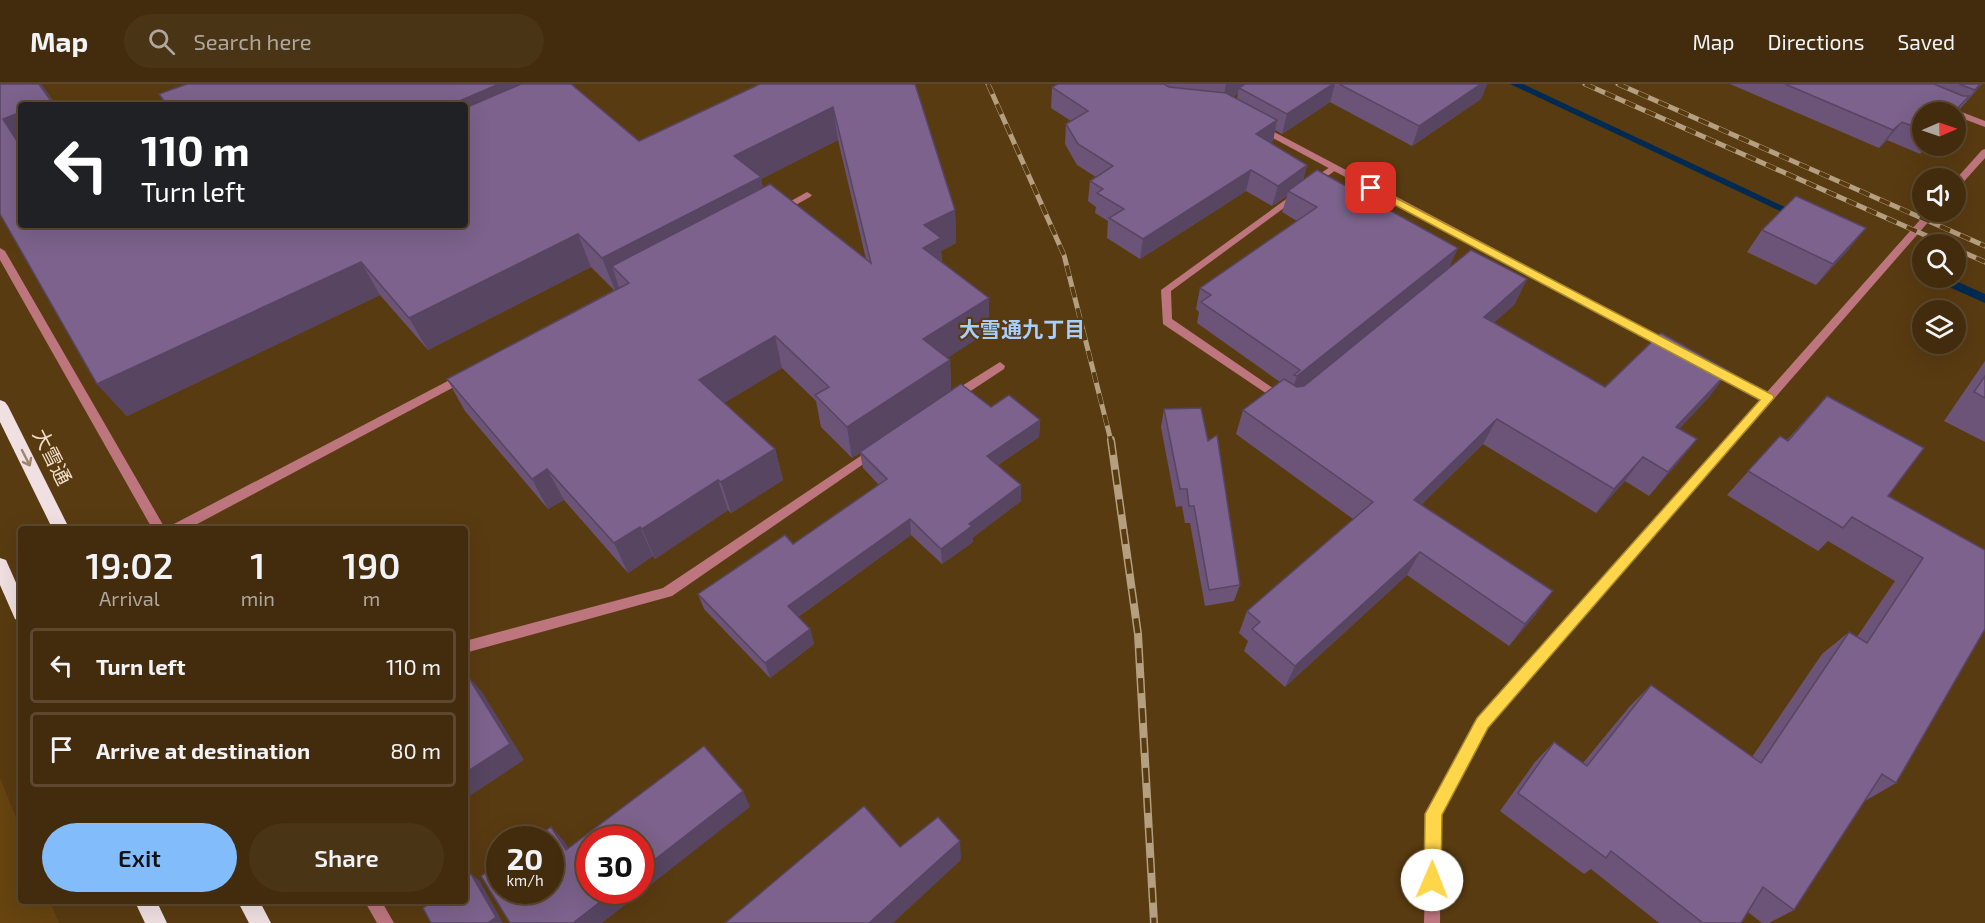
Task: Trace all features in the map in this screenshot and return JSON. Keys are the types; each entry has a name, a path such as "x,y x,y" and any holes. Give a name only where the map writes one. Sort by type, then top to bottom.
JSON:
{"highway":[{"name":"大雪通","path":"0,406 60,526"},
{"path":"0,565 18,607"},
{"path":"147,904 156,923"},
{"path":"250,904 260,923"}],"street":[{"path":"1966,116 1985,124"},
{"path":"1255,125 1483,249 1684,354"},
{"path":"1966,174 1985,152"},
{"path":"1290,406 1167,321 1166,290 1333,168"},
{"path":"765,218 807,195"},
{"path":"1432,923 1434,814 1482,723 1923,222"},
{"path":"1474,257 1483,249"},
{"path":"0,251 158,526"},
{"path":"1705,365 1768,398"},
{"path":"941,406 1000,366"},
{"path":"182,526 480,368"},
{"path":"468,646 667,592 882,446"},
{"path":"374,904 386,923"}],"shaded area":[{"path":"0,778 18,823 18,904 51,904 59,923 0,923"}],"building":[{"path":"0,84 39,84 51,101 18,102 18,113 3,119 18,142 18,228 468,228 468,107 521,84 571,84 639,141 760,84 915,84 955,210 924,225 941,238 923,248 989,298 923,339 950,360 847,427 815,395 829,387 775,336 699,380 775,449 721,482 718,480 642,529 640,527 614,543 547,469 532,479 447,379 629,283 612,266 770,184 871,263 833,107 734,156 761,177 602,258 578,234 409,318 361,262 97,384 0,214"},
{"path":"187,84 499,84 457,102 165,102 159,94"},
{"path":"1058,84 1164,84 1169,87 1226,93 1277,120 1256,134 1307,165 1278,186 1251,170 1143,239 1109,218 1124,209 1097,193 1103,189 1090,181 1113,166 1078,144 1066,124 1088,111 1052,87"},
{"path":"1245,84 1333,84 1287,114 1239,88"},
{"path":"1339,84 1481,84 1419,126"},
{"path":"1785,84 1934,84 1963,96 1969,96 1963,102 1912,102 1912,126 1902,122 1893,130"},
{"path":"1959,84 1980,84 1975,90"},
{"path":"1317,170 1458,248 1297,376 1294,375 1300,370 1201,302 1211,295 1200,288 1317,207 1288,191"},
{"path":"1796,196 1866,228 1833,264 1762,230"},
{"path":"1471,250 1527,279 1484,317 1605,387 1661,333 1729,371 1676,427 1697,439 1668,472 1643,457 1614,489 1497,419 1414,500 1553,591 1525,624 1420,552 1295,666 1252,629 1260,622 1247,611 1373,502 1243,410 1284,379 1297,387 1304,386"},
{"path":"1985,376 1985,398 1974,392"},
{"path":"961,384 991,407 1009,395 1040,420 987,456 1021,485 969,524 972,526 941,549 910,519 788,606 810,629 765,663 698,594 785,535 793,544 887,479 860,452"},
{"path":"1827,396 1924,448 1888,496 1985,550 1985,629 1896,783 1882,774 1794,910 1763,887 1741,923 1703,923 1611,851 1606,858 1518,793 1554,742 1587,766 1651,685 1761,763 1849,632 1867,643 1923,558 1852,517 1843,528 1748,471 1780,436 1788,441"},
{"path":"1201,408 1208,441 1217,435 1240,585 1209,590 1194,506 1189,506 1187,489 1180,489 1164,409"},
{"path":"468,677 510,744 468,771"},
{"path":"704,746 743,791 654,860 654,826 598,826"},
{"path":"864,806 900,847 938,817 960,841 869,923 725,923"},
{"path":"576,842 576,904 597,904 573,923 510,923 498,904 564,904 564,847 566,850"},
{"path":"486,873 486,884 481,876"},
{"path":"471,874 486,900 486,904 488,904 496,917 488,923 431,923 423,908 429,904 468,904 468,876"}],"waterway":[{"path":"1515,84 1799,216"},
{"path":"1961,288 1985,299"}],"railway":[{"path":"988,84 1064,255 1111,441"},
{"path":"1585,84 1922,234"},
{"path":"1618,84 1985,246"},
{"path":"1966,253 1985,262"},
{"path":"1111,440 1138,634 1154,923"}],"district":[{"name":"大雪通九丁目","path":"1022,330"}],"route":[{"path":"1371,188 1768,398 1482,723 1434,814 1432,880"}]}
